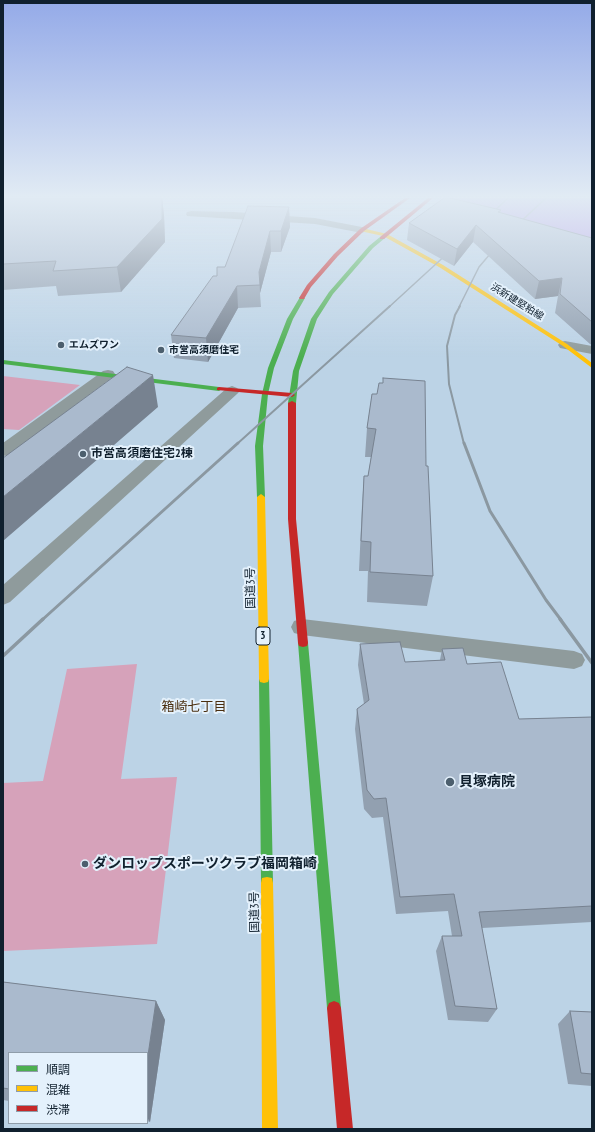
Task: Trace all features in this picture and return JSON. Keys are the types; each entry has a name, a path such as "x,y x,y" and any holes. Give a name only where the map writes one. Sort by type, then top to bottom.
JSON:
{"main road":[{"name":"国道3号","path":"270,1129 260,446 264,394 271,368 290,319 305,292 340,251"},
{"path":"345,1129 292,519 292,395 296,371 314,319 330,293 351,267 367,251"},
{"name":"浜新建堅粕線","path":"415,251 565,345 592,366"},
{"path":"3,362 108,374 232,392 292,395"}],"street":[{"path":"565,345 592,350"},
{"path":"3,451 108,374"},
{"path":"3,597 232,392"},
{"path":"302,627 574,660"}],"shaded area":[{"path":"581,251 592,251 592,255"},
{"path":"3,376 80,385 19,430 3,429"},
{"name":"ダンロップスポーツクラブ福岡箱崎","path":"137,664 121,779 177,777 157,944 3,951 3,783 43,781 67,669"}],"building":[{"path":"3,251 132,251 117,267 53,271 56,261 3,264"},
{"path":"231,251 265,251 259,272 260,285 237,286 206,338 171,335 213,276 217,276 217,267 225,267"},
{"path":"505,251 592,251 592,322 560,294 562,278 539,281"},
{"path":"127,367 153,375 3,497 3,458"},
{"path":"383,378 425,381 426,466 428,466 433,576 370,572 371,542 361,541 364,476 368,476 376,429 367,428 372,394 377,394 379,383 383,383"},
{"path":"400,642 405,662 445,660 442,649 463,648 467,664 501,662 519,719 592,717 592,906 479,912 497,1009 455,1006 442,936 462,936 454,894 400,897 386,798 374,799 367,790 357,709 369,700 360,644"},
{"path":"3,982 156,1001 148,1055 148,1052 8,1052 8,1089 3,1088"},
{"path":"570,1011 592,1012 592,1074 581,1073"}],"railway":[{"path":"459,307 479,267 493,251"},
{"path":"389,307 449,252"},
{"path":"237,444 390,306"},
{"path":"460,306 455,315 447,346 449,384 464,444"},
{"path":"42,620 238,443"},
{"path":"464,443 490,511 546,600 561,620"},
{"path":"3,656 43,619"},
{"path":"560,619 592,663"}],"traffic: fast":[{"path":"292,403 296,371 314,319 331,293 368,251"},
{"path":"261,497 259,446 265,394 271,368 290,319 302,298"},
{"path":"3,362 219,389"},
{"path":"303,643 334,1008"},
{"path":"264,679 267,883"}],"traffic: slow":[{"path":"414,251 441,266 565,345 592,366"},
{"path":"261,497 264,679"},
{"path":"267,883 270,1129"}],"traffic: jam":[{"path":"302,298 309,286 340,251"},
{"path":"219,389 292,395"},
{"path":"292,403 292,519 303,643"},
{"path":"334,1008 345,1129"}],"place":[{"name":"エムズワン","path":"61,345"},
{"name":"市営高須磨住宅","path":"161,350"},
{"name":"市営高須磨住宅2棟","path":"83,454"},
{"name":"貝塚病院","path":"450,782"},
{"name":"ダンロップスポーツクラブ福岡箱崎","path":"85,864"}],"district":[{"name":"箱崎七丁目","path":"194,707"}]}
